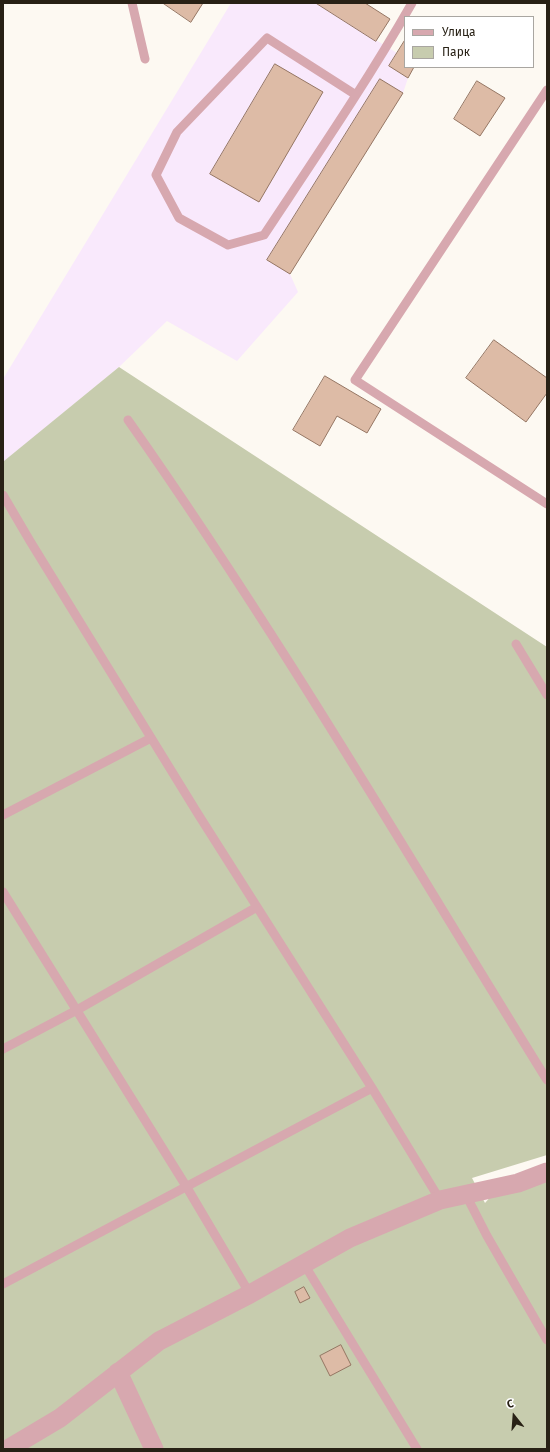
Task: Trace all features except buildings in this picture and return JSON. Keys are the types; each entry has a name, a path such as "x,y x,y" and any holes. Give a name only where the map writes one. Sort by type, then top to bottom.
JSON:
{"street":[{"path":"8,1449 60,1418 159,1341 250,1294 350,1238 440,1200 518,1183 547,1172"},
{"path":"118,1372 154,1449"}],"lane":[{"path":"132,3 145,59"},
{"path":"405,16 412,3"},
{"path":"356,95 267,38 177,132 156,175 179,218 228,245 264,235 356,95 387,47 404,17"},
{"path":"547,90 355,380 547,504"},
{"path":"128,420 171,480 276,639 547,1080"},
{"path":"3,495 151,738 372,1088 440,1200"},
{"path":"516,644 547,695"},
{"path":"3,815 151,738"},
{"path":"3,892 186,1186 250,1294"},
{"path":"3,1049 77,1010 257,907"},
{"path":"3,1284 372,1088"},
{"path":"466,1195 487,1236 547,1340"},
{"path":"304,1264 417,1449"}],"shaded area":[{"path":"231,3 316,3 397,53 389,66 408,78 403,93 290,274 298,292 237,361 167,321 119,367 4,462 3,379"}],"green space":[{"path":"119,367 547,647 547,1155 472,1178 485,1203 493,1194 547,1175 547,1449 3,1449 3,461"}]}
